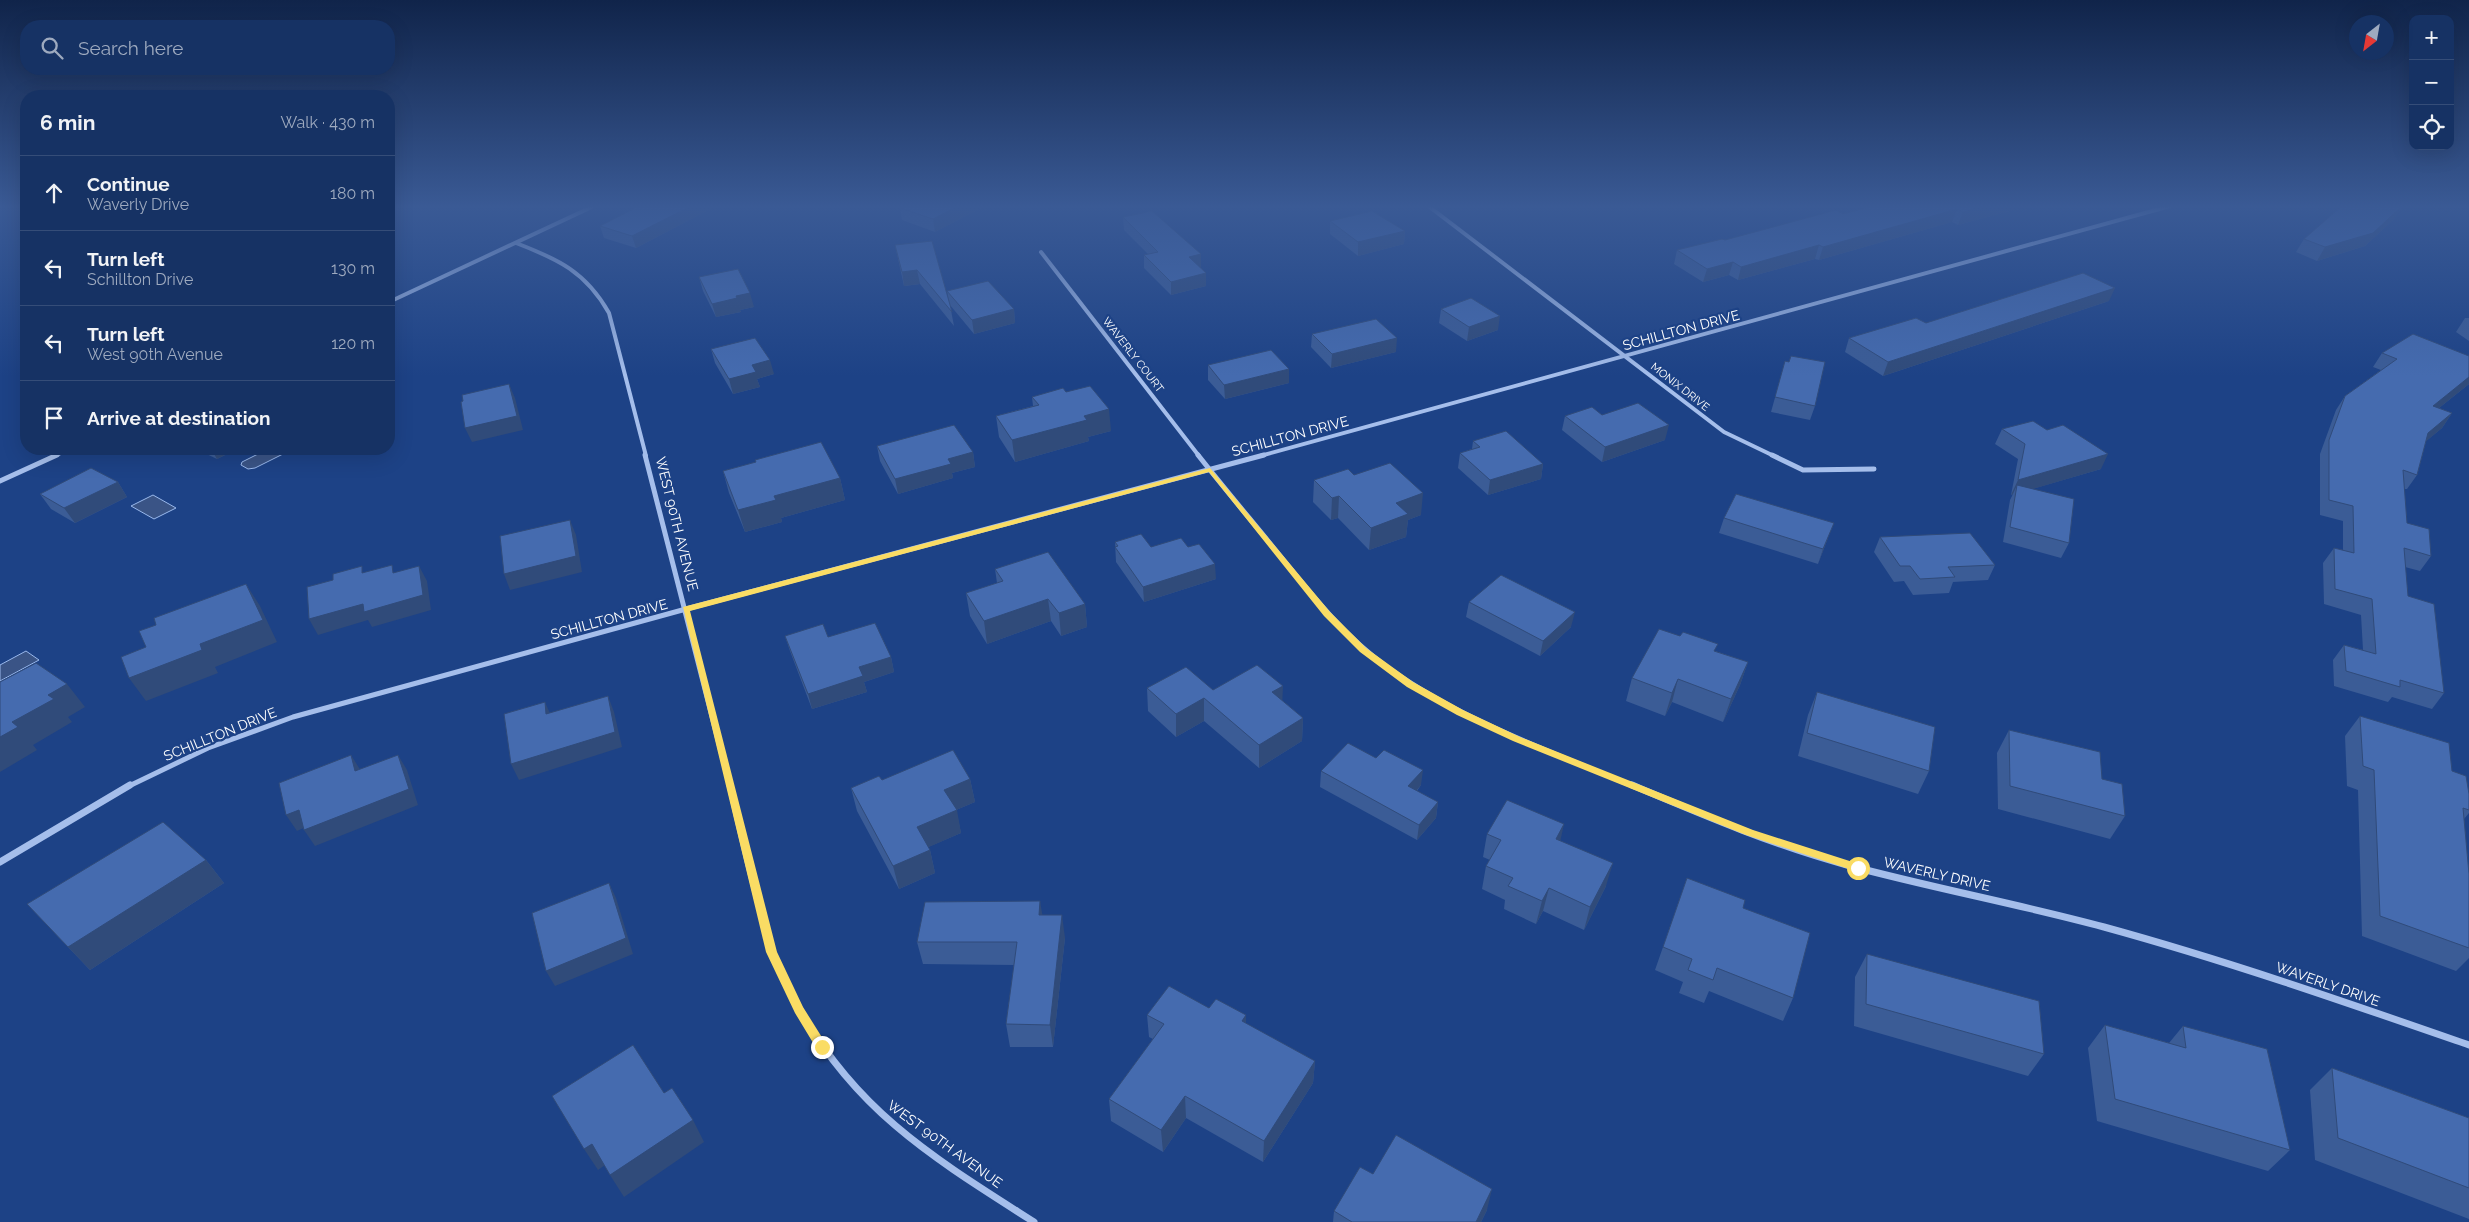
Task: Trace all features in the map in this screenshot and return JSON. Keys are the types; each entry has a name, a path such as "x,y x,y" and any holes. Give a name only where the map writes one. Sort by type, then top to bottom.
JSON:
{"street":[{"path":"395,299 475,262"},
{"name":"WEST 90TH AVENUE","path":"562,262 582,275 598,292 609,313 772,952 799,1010 822,1047 850,1084 886,1119 968,1179 1034,1222"},
{"name":"WAVERLY COURT","path":"1049,262 1210,470"},
{"name":"MONIX DRIVE","path":"1503,262 1724,432 1803,470 1874,469"},
{"name":"SCHILLTON DRIVE","path":"0,862 120,790 208,748 292,718 686,609 1210,470 1967,262"},
{"path":"0,481 57,455"},
{"name":"WAVERLY DRIVE","path":"1210,470 1344,632 1410,685 1484,725 1809,854 1858,868 2052,914 2154,941 2288,983 2469,1045"}],"water":[{"path":"256,455 281,455 255,468 248,469 241,465 242,462"},
{"path":"153,495 176,508 154,519 131,506"},
{"path":"26,651 39,660 0,681 0,665"}],"building":[{"path":"899,262 938,262 952,312 917,270 902,272"},
{"path":"1151,262 1194,262 1206,273 1171,282"},
{"path":"1696,262 1733,262 1707,269"},
{"path":"1733,262 1759,262 1741,267"},
{"path":"738,269 750,293 712,304 699,277"},
{"path":"2083,273 2115,288 1888,362 1849,338 1916,318 1926,323"},
{"path":"988,281 1014,309 972,320 947,291"},
{"path":"1471,298 1500,316 1469,327 1441,309"},
{"path":"1376,319 1397,338 1332,354 1312,334"},
{"path":"2413,334 2469,356 2469,377 2433,406 2452,413 2428,433 2417,475 2403,470 2407,523 2429,529 2431,556 2404,548 2408,596 2434,604 2444,693 2400,680 2400,687 2346,671 2344,645 2376,654 2372,599 2335,589 2334,548 2354,553 2353,506 2329,500 2329,440 2345,396 2397,359 2382,353"},
{"path":"755,338 770,360 752,365 756,372 729,379 711,349"},
{"path":"1271,350 1289,369 1224,385 1208,365"},
{"path":"1791,356 1825,362 1815,406 1775,397 1785,361 1789,362"},
{"path":"509,384 517,416 465,428 461,402 463,401 462,395"},
{"path":"1090,386 1109,409 1084,416 1087,420 1012,440 996,416 1039,405 1032,397 1063,388 1066,392"},
{"path":"1638,403 1669,425 1605,447 1565,416 1592,407 1602,415"},
{"path":"2033,421 2047,430 2063,425 2108,454 2018,480 2025,444 2002,429"},
{"path":"954,425 973,452 948,459 951,464 895,479 877,446"},
{"path":"1506,431 1543,464 1490,480 1460,453 1480,447 1473,441"},
{"path":"821,442 840,478 774,496 776,500 738,510 723,471"},
{"path":"1390,463 1423,493 1396,503 1408,514 1371,528 1339,496 1332,498 1314,480 1348,469 1354,475"},
{"path":"91,468 118,482 64,508 40,494"},
{"path":"2017,485 2074,499 2069,543 2010,527"},
{"path":"1736,494 1834,523 1823,549 1724,518"},
{"path":"570,520 576,556 504,574 500,536"},
{"path":"1970,533 1995,565 1948,567 1955,577 1920,579 1910,566 1900,566 1880,537"},
{"path":"1141,534 1151,547 1181,538 1188,547 1199,544 1215,564 1143,587 1115,547 1118,546 1115,542"},
{"path":"1048,552 1085,604 1059,613 1048,599 984,621 966,593 1003,581 995,569"},
{"path":"392,565 393,573 419,566 423,595 364,612 363,604 309,619 307,587 333,580 333,574 362,566 362,573"},
{"path":"1501,575 1575,612 1543,641 1469,602"},
{"path":"246,584 263,620 200,644 202,650 129,678 121,657 146,647 139,631 156,625 154,618"},
{"path":"875,623 891,657 859,667 863,676 808,694 785,636 823,624 828,637"},
{"path":"1659,629 1680,636 1683,632 1718,644 1714,651 1748,662 1731,699 1678,679 1672,693 1632,678"},
{"path":"36,663 67,684 48,695 54,699 12,722 18,727 0,737 0,682"},
{"path":"1257,665 1283,686 1272,692 1303,718 1259,745 1204,698 1176,714 1147,688 1186,667 1213,690"},
{"path":"1817,692 1935,727 1929,771 1807,733"},
{"path":"608,696 615,732 511,764 504,714 545,702 546,714"},
{"path":"2360,716 2449,743 2452,771 2466,776 2469,810 2463,808 2469,874 2469,948 2380,916 2374,770 2363,766"},
{"path":"2009,730 2100,752 2102,779 2122,784 2125,816 2010,786"},
{"path":"1348,743 1376,758 1384,750 1423,770 1408,786 1438,802 1419,825 1321,771"},
{"path":"953,750 970,779 944,790 957,810 917,827 930,850 893,866 851,788 879,776 882,780"},
{"path":"351,755 355,771 398,755 409,789 304,830 299,810 286,815 279,783"},
{"path":"1507,800 1564,824 1556,839 1613,863 1590,907 1549,888 1542,901 1508,886 1513,878 1486,866 1501,840 1487,834"},
{"path":"163,822 206,860 68,947 27,904"},
{"path":"1687,878 1745,900 1743,908 1810,933 1793,998 1717,968 1713,980 1688,970 1692,959 1663,947"},
{"path":"609,883 626,938 546,971 532,913"},
{"path":"1040,901 1039,915 1062,915 1050,1025 1006,1024 1017,942 917,942 925,902"},
{"path":"1867,954 2039,1001 2044,1054 1866,1004"},
{"path":"1169,986 1209,1008 1216,999 1246,1015 1242,1021 1315,1061 1264,1141 1185,1096 1161,1130 1109,1099 1164,1024 1147,1015"},
{"path":"2105,1025 2186,1048 2183,1026 2267,1049 2290,1150 2115,1099"},
{"path":"633,1045 664,1093 672,1088 693,1120 610,1175 592,1144 584,1149 552,1096"},
{"path":"2332,1068 2469,1118 2469,1188 2338,1138"},
{"path":"1396,1135 1492,1189 1476,1222 1352,1222 1334,1211 1360,1167 1373,1174"}],"route":[{"path":"822,1047 784,982 772,952 686,609 1210,470 1327,614 1363,650 1410,685 1484,725 1516,739 1750,832 1809,854 1858,868"}]}
